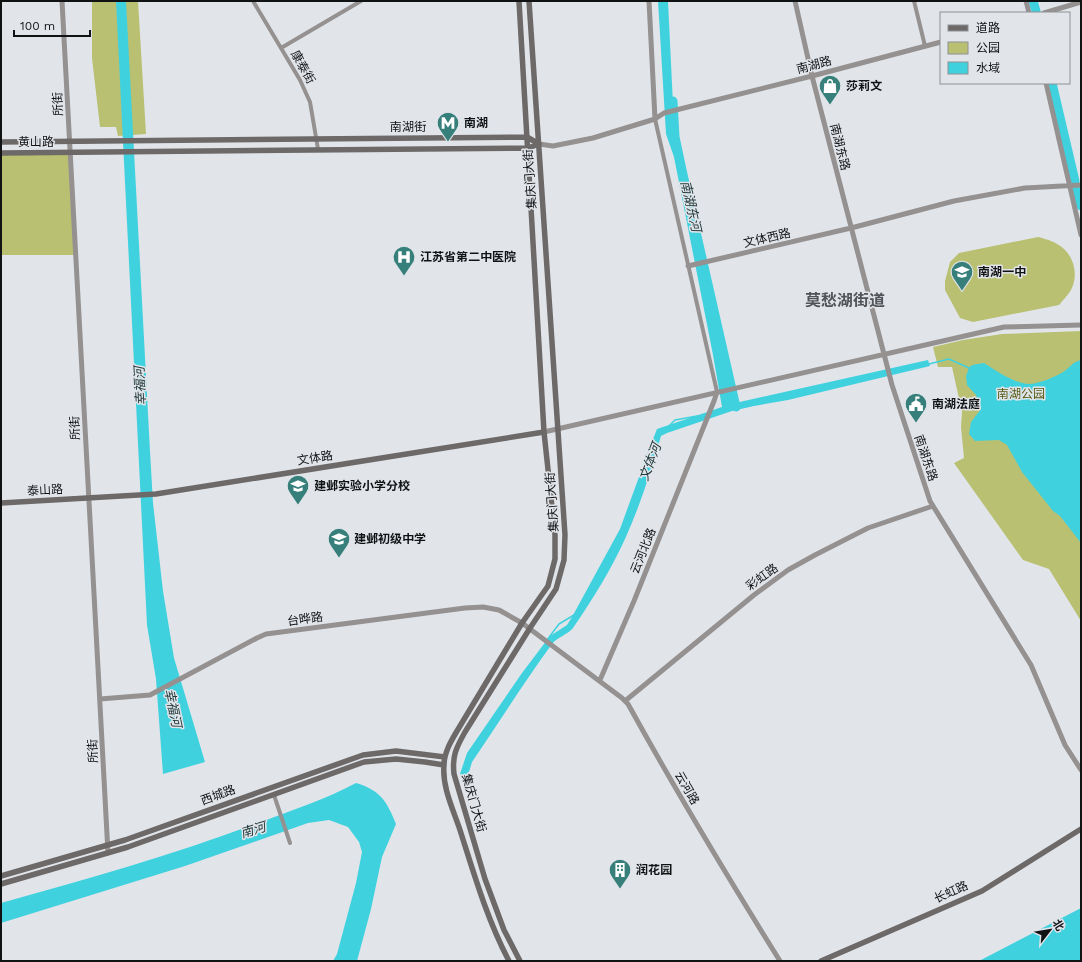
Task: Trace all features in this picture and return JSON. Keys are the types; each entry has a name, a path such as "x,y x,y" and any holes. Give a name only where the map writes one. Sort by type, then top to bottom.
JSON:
{"main road":[{"name":"集庆门大街","path":"509,961 485,906 454,813 445,784 444,765 445,757 451,741 522,623 548,586 555,559 555,535 544,432 519,1"},
{"name":"集庆门大街","path":"520,961 494,903 462,804 454,774 453,761 457,745 556,589 564,560 565,535 529,1"},
{"name":"南湖街","path":"70,142 316,138 527,137"},
{"path":"527,137 539,144"},
{"name":"黄山路","path":"1,142 70,142"},
{"name":"南湖街","path":"70,153 318,149 528,148 539,144"},
{"name":"黄山路","path":"1,153 70,153"},
{"name":"文体路","path":"89,499 154,494 544,432"},
{"name":"泰山路","path":"1,503 89,499"},
{"name":"西城路","path":"1,876 133,838 363,755 396,751 445,757"},
{"name":"西城路","path":"1,884 135,845 364,762 396,759 444,765"},
{"name":"长虹路","path":"822,961 982,891 1081,828"}],"street":[{"name":"所街","path":"62,1 108,853"},
{"name":"康泰街","path":"253,1 300,80 310,102 318,149"},
{"path":"281,48 361,1"},
{"path":"649,1 655,119 718,392"},
{"name":"南湖东路","path":"795,1 812,76 892,385 930,501 1031,665 1065,745 1081,770"},
{"path":"914,1 925,46"},
{"path":"1026,1 1029,12"},
{"path":"1047,12 1081,2"},
{"name":"南湖路","path":"655,119 664,113 940,42"},
{"path":"1046,84 1081,235"},
{"path":"539,144 553,146 593,138 655,119"},
{"name":"文体西路","path":"688,266 851,228 954,201 1025,188 1081,185"},
{"path":"544,432 1004,327 1081,325"},
{"name":"云河北路","path":"600,680 634,601 718,392"},
{"name":"彩虹路","path":"625,701 754,595 788,570 868,528 933,506"},
{"name":"台晔路","path":"100,699 150,696 266,634 390,617 483,607 500,610 530,628 540,636"},
{"name":"云河路","path":"540,636 600,680 625,701 717,860 780,961"},
{"path":"274,795 290,843"}],"green space":[{"path":"92,1 138,1 146,134 118,136 116,127 100,127 92,58"},
{"path":"1,153 70,153 77,255 1,255"},
{"path":"1038,237 1062,247 1068,253 1073,263 1075,274 1073,285 1070,292 1059,305 973,322 960,318 945,290 945,281 950,262 959,253"},
{"name":"南湖公园","path":"1081,331 1081,621 1049,569 1023,560 954,463 964,458 961,427 962,412 952,367 938,367 933,347 963,340 1002,334"}],"water":[{"name":"幸福河","path":"116,1 126,1 153,503 163,591 174,658 205,762 163,774 156,679 147,625"},
{"path":"658,1 668,1 675,146 721,343 733,402 735,403 928,360 930,366 788,400 732,411 661,436 636,514 620,551 594,596 573,628 554,642 542,658 472,762 469,772 464,777 460,774 467,753 522,673 550,636 567,625 572,617 620,529 657,429 722,407 674,157 666,134"},
{"path":"1081,360 1081,543 1022,472 1007,445 999,440 975,441 969,434 971,422 981,409 976,395 967,385 966,376 972,365 984,363 999,373 1018,382 1033,384 1056,376"},
{"name":"南河","path":"356,783 371,789 382,798 396,824 382,857 371,909 357,961 333,961 337,954 356,883 362,852 359,842 348,827 329,820 308,823 185,866 1,923 1,903 197,845 309,804"},
{"path":"1081,908 1081,961 979,961"}],"waterway":[{"path":"1033,1 1036,11"},
{"path":"1052,84 1075,181"},
{"name":"南湖东河","path":"673,101 675,137 736,407"},
{"path":"1077,189 1081,206"},
{"name":"文体河","path":"929,364 949,359 969,368"},
{"name":"文体河","path":"669,426 675,420 697,416"},
{"name":"文体河","path":"547,640 559,624 574,615"}],"place":[{"name":"莎莉文","path":"830,106"},
{"name":"南湖","path":"448,142"},
{"name":"江苏省第二中医院","path":"404,276"},
{"name":"南湖一中","path":"962,292"},
{"name":"南湖法庭","path":"916,424"},
{"name":"建邺实验小学分校","path":"298,506"},
{"name":"建邺初级中学","path":"339,558"},
{"name":"润花园","path":"620,890"}],"district":[{"name":"莫愁湖街道","path":"845,300"}]}
